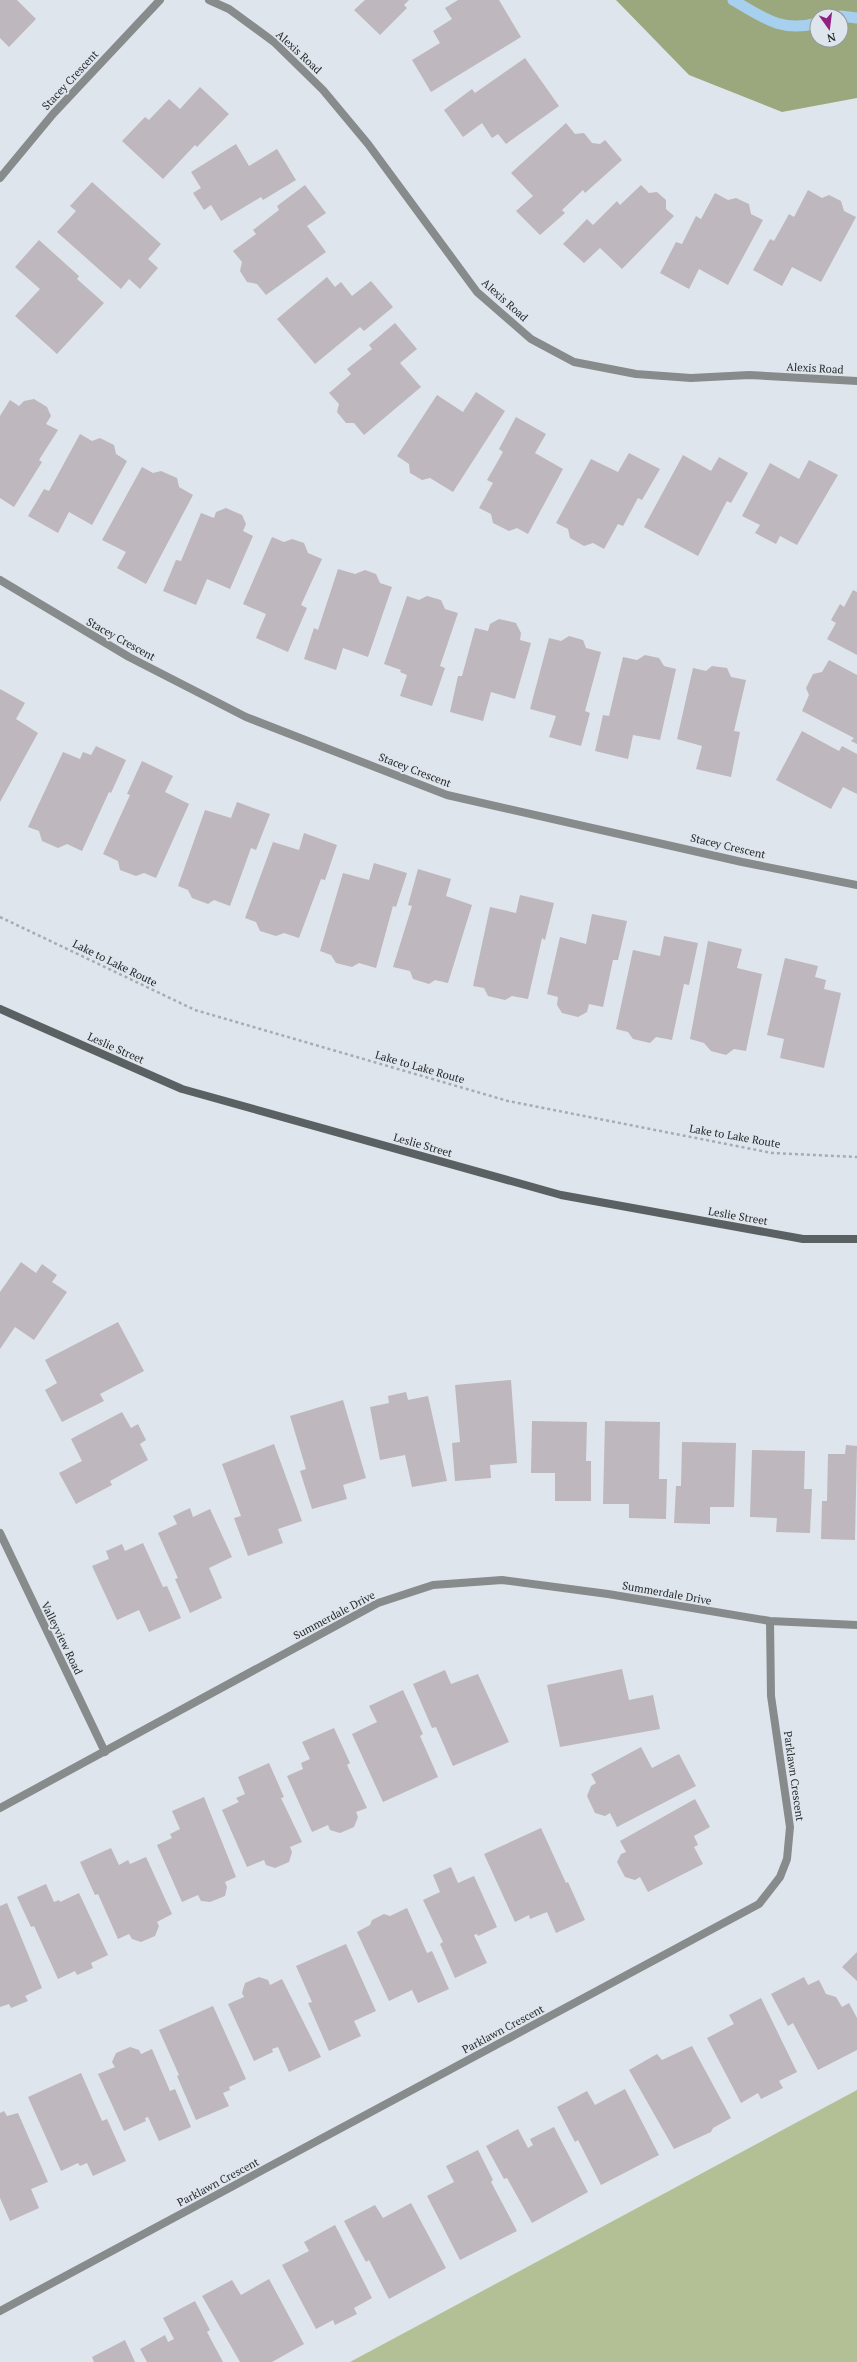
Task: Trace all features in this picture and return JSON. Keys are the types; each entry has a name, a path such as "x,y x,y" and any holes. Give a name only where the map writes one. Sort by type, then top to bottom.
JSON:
{"main road":[{"name":"Leslie Street","path":"0,1010 182,1089 561,1195 803,1239 857,1239"}],"street":[{"name":"Stacey Crescent","path":"0,178 54,114 160,0"},
{"name":"Alexis Road","path":"209,0 229,9 274,42 323,90 368,144 477,292 531,339 574,362 636,374 691,378 749,375 857,380"},
{"name":"Stacey Crescent","path":"0,580 129,657 246,717 447,795 742,862 857,885"},
{"name":"Valleyview Road","path":"0,1533 105,1752"},
{"name":"Summerdale Drive","path":"0,1808 378,1603 433,1585 502,1580 608,1594 770,1621 857,1625"},
{"name":"Parklawn Crescent","path":"0,2311 759,1904 780,1877 787,1859 790,1827 771,1696 770,1621"}],"path":[{"name":"Lake to Lake Route","path":"0,917 195,1010 508,1101 772,1153 857,1157"}],"green space":[{"path":"616,0 857,0 857,98 782,112 689,75"},
{"path":"857,2090 857,2362 350,2362"}],"building":[{"path":"0,0 17,0 36,19 9,47 0,38"},
{"path":"365,0 409,0 404,5 407,8 380,35 354,10"},
{"path":"458,0 499,0 521,37 431,92 412,60 440,43 433,31 452,19 445,8"},
{"path":"525,58 559,106 506,144 498,134 492,138 482,123 463,137 444,110 472,89 475,93"},
{"path":"200,87 229,114 197,147 195,145 163,179 122,141 145,117 149,120 169,99 180,109"},
{"path":"566,123 575,134 584,133 592,143 600,144 605,140 622,160 585,193 583,190 562,210 565,213 540,235 516,211 533,196 511,173"},
{"path":"236,144 249,166 277,149 296,180 263,200 261,197 221,221 211,205 204,210 193,193 201,188 191,172"},
{"path":"92,182 161,244 148,259 158,268 140,289 129,279 121,289 57,232 76,211 70,206"},
{"path":"305,185 326,213 307,226 326,252 266,295 257,284 247,282 240,271 242,262 233,251 256,234 253,230 279,210 277,206"},
{"path":"641,185 649,193 657,192 666,200 666,209 674,216 622,269 600,248 584,263 563,244 587,219 593,225 617,201 620,205"},
{"path":"808,190 822,198 829,195 841,201 844,211 856,217 821,282 792,267 782,286 753,270 770,239 774,241 789,214 794,217"},
{"path":"715,193 728,200 736,198 749,204 751,214 763,220 728,285 699,269 689,289 660,273 676,242 682,244 696,216 701,219"},
{"path":"39,240 79,276 77,279 104,303 57,354 15,316 40,289 15,267"},
{"path":"327,277 335,287 341,282 352,296 371,281 393,307 364,331 360,327 315,364 277,319"},
{"path":"395,323 417,349 400,363 421,387 364,435 354,423 346,423 337,412 339,404 329,393 351,374 347,369 372,349 369,345"},
{"path":"476,392 505,411 453,492 430,478 422,480 410,473 409,464 397,456 437,395 463,412"},
{"path":"34,399 47,407 51,416 46,424 58,430 39,460 42,462 14,507 0,498 0,416 10,400 19,406 24,401"},
{"path":"516,417 546,434 535,453 563,469 528,534 517,528 509,531 493,523 491,514 479,508 493,483 487,480 503,452 499,449"},
{"path":"80,434 92,441 100,438 114,445 116,454 127,461 92,525 69,512 58,533 28,516 44,489 49,491"},
{"path":"629,453 660,469 642,500 638,498 623,526 618,524 604,549 593,543 584,546 570,538 568,529 556,523 591,459 618,472"},
{"path":"683,455 711,471 719,457 748,473 731,503 727,501 698,556 644,527"},
{"path":"809,460 838,475 797,545 780,536 776,544 755,533 760,525 742,516 770,463 799,479"},
{"path":"142,467 153,473 161,471 177,478 179,487 193,495 146,584 117,568 126,552 102,540"},
{"path":"226,508 242,515 246,524 243,531 253,536 230,589 207,579 196,605 163,591 176,560 181,561 201,513 214,518 216,512"},
{"path":"272,537 284,542 292,539 304,543 308,553 322,559 301,605 307,608 288,652 256,638 266,614 243,604"},
{"path":"338,569 355,574 365,570 376,574 380,583 392,587 368,657 343,648 336,670 304,659 314,628 318,630"},
{"path":"853,590 857,592 857,655 827,639 836,623 831,620 840,604 844,607"},
{"path":"407,596 419,600 427,596 441,600 445,609 458,613 440,666 445,668 432,706 400,696 407,675 400,672 401,670 384,664"},
{"path":"499,619 516,623 521,633 520,640 531,643 515,699 491,692 483,721 450,712 458,676 462,676 475,628 488,631 490,624"},
{"path":"569,636 583,640 586,648 601,652 585,711 590,713 581,746 549,737 556,716 530,709 549,638 561,641"},
{"path":"645,655 659,658 664,666 676,669 660,740 633,735 628,759 595,751 603,715 609,716 623,657 637,660"},
{"path":"829,660 857,675 857,744 851,741 854,738 802,711 809,695 806,688 813,674 822,672"},
{"path":"712,666 727,668 731,677 746,680 734,731 740,732 731,777 696,769 702,746 677,739 693,668 706,671"},
{"path":"0,689 25,703 16,719 38,733 0,802"},
{"path":"802,731 839,751 842,746 857,754 857,794 843,787 831,809 776,780"},
{"path":"96,746 126,760 111,793 109,792 82,851 67,844 58,848 42,841 39,831 28,827 63,752 80,759 83,752 91,755"},
{"path":"142,761 173,776 165,792 189,804 156,878 144,873 136,876 120,870 118,861 103,854 130,795 127,794"},
{"path":"237,802 270,814 256,850 251,848 230,906 214,900 208,904 192,898 188,890 178,886 205,810 231,818"},
{"path":"304,833 337,845 325,880 321,879 299,938 284,933 276,936 260,931 256,922 245,918 273,842 299,850"},
{"path":"374,863 407,873 396,907 393,906 376,968 359,963 352,967 336,963 331,955 320,951 343,873 369,880"},
{"path":"418,869 451,879 446,896 472,905 448,983 435,980 429,984 413,979 410,971 393,967 412,906 408,905"},
{"path":"520,895 554,903 545,940 542,938 528,999 512,996 505,1000 488,996 484,988 473,986 490,907 516,913"},
{"path":"592,914 627,921 618,960 613,960 603,1007 589,1004 587,1012 578,1017 562,1013 557,1005 558,997 547,994 560,937 586,944"},
{"path":"664,936 698,943 689,985 684,984 672,1040 656,1037 650,1043 633,1039 628,1032 616,1029 633,950 660,956"},
{"path":"708,941 742,949 737,968 762,974 746,1051 734,1049 726,1055 711,1051 704,1043 690,1039"},
{"path":"785,958 818,966 815,977 826,980 824,989 841,993 824,1068 780,1058 784,1039 767,1035"},
{"path":"21,1262 36,1273 42,1264 57,1275 52,1282 67,1292 34,1340 15,1327 0,1349 0,1292"},
{"path":"118,1322 144,1371 100,1394 104,1401 62,1422 45,1390 57,1383 45,1360"},
{"path":"511,1380 517,1463 490,1465 491,1478 455,1481 452,1443 460,1442 455,1385"},
{"path":"406,1392 408,1400 428,1396 447,1481 412,1487 405,1455 380,1460 370,1407 389,1403 388,1396"},
{"path":"343,1400 366,1478 343,1485 347,1499 312,1509 300,1471 306,1469 290,1416"},
{"path":"122,1412 131,1428 138,1424 146,1440 140,1444 148,1460 110,1481 112,1485 76,1504 59,1473 82,1461 71,1439"},
{"path":"532,1421 587,1422 586,1461 591,1461 591,1501 555,1501 555,1473 531,1473"},
{"path":"605,1421 660,1422 659,1479 667,1479 666,1519 629,1518 629,1504 603,1504"},
{"path":"682,1442 736,1443 734,1507 710,1507 710,1524 674,1523 676,1486 681,1486"},
{"path":"274,1444 302,1521 278,1529 283,1543 248,1556 234,1518 241,1516 222,1464"},
{"path":"846,1445 857,1446 855,1540 821,1539 822,1501 827,1501 828,1454 845,1454"},
{"path":"752,1450 805,1451 804,1489 812,1489 810,1533 776,1532 777,1518 750,1517"},
{"path":"190,1508 193,1517 210,1509 232,1557 209,1568 222,1598 190,1613 175,1579 178,1578 158,1533 177,1524 173,1516"},
{"path":"143,1543 163,1587 167,1586 181,1618 149,1632 139,1610 117,1620 92,1566 109,1559 106,1551 122,1544 125,1551"},
{"path":"622,1669 629,1700 653,1695 660,1729 560,1747 547,1685"},
{"path":"445,1670 451,1684 478,1674 509,1742 453,1766 436,1727 432,1728 413,1684"},
{"path":"403,1690 423,1734 420,1736 438,1777 383,1802 352,1734 377,1722 369,1706"},
{"path":"334,1728 350,1763 347,1765 367,1808 356,1812 358,1817 354,1827 340,1833 330,1830 328,1825 312,1832 287,1776 303,1769 301,1763 310,1759 302,1742"},
{"path":"641,1747 652,1768 679,1754 696,1786 617,1827 610,1813 605,1816 595,1813 587,1796 591,1786 596,1783 591,1774"},
{"path":"269,1763 284,1797 281,1798 302,1842 290,1847 292,1852 289,1862 275,1868 266,1865 264,1860 247,1867 222,1810 239,1802 236,1798 245,1794 238,1777"},
{"path":"204,1797 236,1877 225,1882 227,1887 225,1896 210,1902 201,1901 198,1895 182,1902 157,1845 172,1838 170,1834 180,1829 172,1811"},
{"path":"695,1799 710,1827 694,1836 698,1845 694,1847 703,1864 648,1892 640,1877 635,1880 625,1877 617,1862 621,1854 626,1852 620,1841"},
{"path":"541,1828 585,1920 556,1933 547,1912 530,1919 529,1915 515,1922 484,1854"},
{"path":"111,1848 119,1865 128,1860 130,1864 146,1857 172,1914 157,1922 159,1926 155,1936 141,1942 132,1939 129,1934 118,1939 98,1894 95,1895 80,1862"},
{"path":"451,1867 458,1883 474,1876 497,1927 478,1936 477,1934 474,1935 487,1963 455,1978 440,1944 443,1942 423,1900 440,1892 433,1875"},
{"path":"46,1884 54,1902 59,1900 60,1902 79,1893 108,1955 91,1963 93,1968 77,1975 75,1971 58,1979 34,1926 31,1927 17,1897"},
{"path":"7,1903 42,1988 25,1996 28,2001 11,2008 9,2004 0,2007 0,1906"},
{"path":"407,1908 427,1953 432,1951 449,1989 418,2003 412,1990 389,2001 357,1932 370,1925 372,1920 384,1914 390,1916"},
{"path":"346,1944 376,2011 354,2021 361,2036 329,2051 308,2003 312,2002 296,1966"},
{"path":"857,1952 857,1981 842,1967"},
{"path":"259,1977 268,1980 270,1985 282,1979 321,2057 289,2072 278,2047 272,2049 273,2052 254,2061 228,2004 244,1997 242,1993 245,1983"},
{"path":"804,1977 808,1985 819,1980 826,1994 836,1997 842,2007 849,2003 857,2018 857,2050 818,2070 793,2023 788,2026 771,1994"},
{"path":"761,1998 797,2072 779,2081 783,2088 761,2099 758,2093 741,2103 707,2038 734,2024 729,2015"},
{"path":"213,2006 246,2079 229,2087 230,2090 223,2093 229,2106 196,2120 177,2076 179,2075 159,2030"},
{"path":"692,2046 731,2118 713,2128 711,2132 674,2149 629,2070 657,2054 662,2060"},
{"path":"130,2047 139,2050 141,2054 152,2049 170,2091 175,2089 191,2127 159,2141 148,2117 145,2118 146,2121 124,2131 98,2074 115,2067 112,2062 116,2053"},
{"path":"81,2073 102,2121 107,2119 126,2161 93,2176 87,2163 80,2166 78,2163 61,2171 28,2097"},
{"path":"625,2089 659,2155 601,2185 578,2140 575,2142 557,2107 587,2091 595,2105"},
{"path":"4,2111 7,2116 18,2113 48,2182 31,2189 39,2208 10,2221 0,2198 0,2113"},
{"path":"554,2127 588,2192 532,2223 507,2178 504,2179 486,2146 518,2129 528,2148 533,2145 530,2139"},
{"path":"478,2150 493,2180 491,2182 517,2231 460,2260 427,2196 454,2182 446,2166"},
{"path":"411,2203 446,2268 389,2299 369,2260 366,2262 344,2221 375,2205 383,2218"},
{"path":"335,2225 372,2298 354,2308 357,2314 335,2325 333,2320 316,2329 282,2265 309,2251 304,2242"},
{"path":"269,2279 304,2344 272,2362 240,2362 202,2296 232,2280 241,2295"},
{"path":"195,2301 210,2330 207,2332 223,2362 147,2362 140,2349 165,2335 168,2342 174,2339 163,2318"},
{"path":"125,2340 135,2362 94,2362 92,2357"}],"waterway":[{"path":"733,0 773,22 793,26 809,25"},
{"path":"849,17 857,18"}]}
